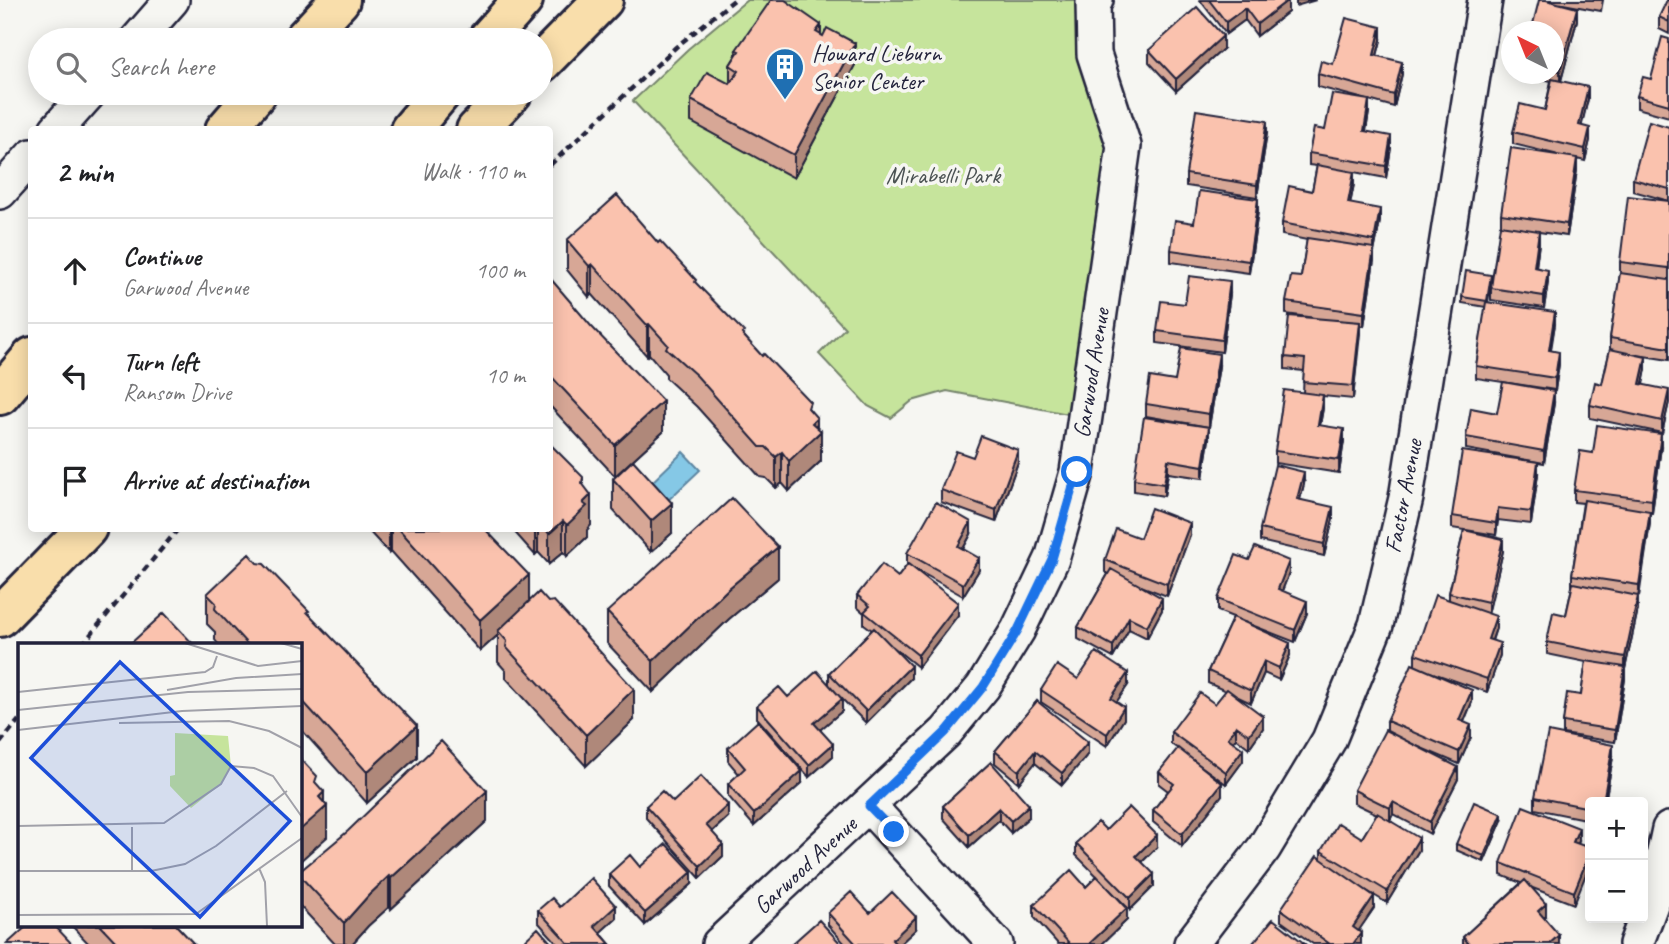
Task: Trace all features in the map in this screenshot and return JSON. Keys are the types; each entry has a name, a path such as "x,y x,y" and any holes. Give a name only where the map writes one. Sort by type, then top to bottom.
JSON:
{"highway":[{"path":"292,28 313,0"},
{"path":"314,28 340,0"},
{"path":"498,28 523,0"},
{"path":"553,51 603,0"},
{"path":"218,126 234,105"},
{"path":"228,126 247,105"},
{"path":"413,126 431,105"},
{"path":"480,126 500,105"},
{"path":"0,394 28,362"},
{"path":"0,616 71,532"},
{"path":"0,616 83,532"}],"street":[{"path":"148,28 172,0"},
{"name":"Garwood Avenue","path":"719,944 946,732 983,687 1018,630 1052,559 1077,472 1124,146 1094,54 1093,2 1096,0"},
{"name":"Factor Avenue","path":"1191,944 1264,848 1329,740 1376,625 1406,498 1485,0"},
{"path":"60,126 78,105"},
{"path":"0,192 28,160"},
{"path":"869,806 996,944"},
{"path":"1636,944 1655,894 1669,829"}],"path":[{"path":"553,162 676,47 734,0"},
{"path":"84,643 176,532"},
{"path":"0,743 18,721"}],"green space":[{"name":"Mirabelli Park","path":"747,0 1091,0 1112,103 1084,417 947,391 912,401 891,418 868,406 819,354 845,328 633,101 688,49"}],"water":[{"path":"683,452 700,470 664,504 647,487"}],"building":[{"name":"Howard Lieburn Senior Center","path":"771,0 785,0 821,25 816,32 823,36 827,28 855,43 794,155 691,100 707,72 730,84 739,71 730,65 739,51 736,50"},
{"path":"1209,0 1288,0 1257,24 1245,8 1226,22"},
{"path":"1539,0 1577,8 1564,56 1564,21 1534,21"},
{"path":"1669,0 1669,22 1659,17"},
{"path":"1197,7 1223,36 1176,79 1149,50"},
{"path":"1346,18 1381,27 1374,55 1402,62 1394,95 1318,74 1321,61 1333,64"},
{"path":"1662,37 1669,39 1669,105 1637,96 1643,77 1651,79"},
{"path":"1564,82 1588,87 1579,125 1590,128 1585,149 1513,132 1520,104 1545,110 1551,84 1564,84"},
{"path":"1332,94 1369,100 1364,131 1391,136 1386,166 1309,153 1314,128 1325,130"},
{"path":"1196,110 1267,121 1257,185 1186,174"},
{"path":"1649,121 1669,127 1669,189 1633,179"},
{"path":"1511,148 1577,158 1567,224 1501,214"},
{"path":"1317,165 1354,172 1348,203 1380,209 1374,241 1282,223 1289,186 1312,191"},
{"path":"1199,191 1258,199 1249,261 1171,250 1175,220 1194,223"},
{"path":"617,195 658,243 660,241 744,332 742,334 762,356 764,354 810,402 808,408 817,418 812,423 821,431 789,461 782,452 776,457 766,447 760,447 697,376 666,348 668,345 649,324 647,325 592,264 589,266 567,240"},
{"path":"1628,196 1669,201 1669,268 1620,262"},
{"path":"1500,225 1539,231 1534,267 1548,270 1544,296 1491,288"},
{"path":"1307,238 1374,248 1364,313 1286,302 1291,276 1301,277"},
{"path":"1466,271 1491,275 1487,301 1462,297"},
{"path":"1620,273 1669,280 1669,348 1610,338"},
{"path":"1189,276 1230,281 1222,340 1157,331 1161,301 1185,304"},
{"path":"553,282 591,326 663,401 615,445 553,378"},
{"path":"1486,302 1555,312 1549,350 1559,352 1555,378 1476,366"},
{"path":"1289,316 1360,322 1353,386 1303,382 1305,359 1285,357"},
{"path":"1181,348 1219,354 1209,414 1146,404 1150,377 1175,381"},
{"path":"1610,349 1646,357 1640,384 1669,390 1662,421 1590,405 1595,382 1602,384"},
{"path":"1503,382 1554,391 1544,451 1466,437 1471,408 1497,413"},
{"path":"1284,390 1323,395 1318,425 1344,429 1339,460 1275,451"},
{"path":"1144,417 1209,427 1203,466 1168,460 1164,484 1134,479"},
{"path":"1597,425 1661,434 1652,500 1574,490 1580,451 1593,453"},
{"path":"981,436 1018,450 996,510 941,490 956,451 973,457"},
{"path":"553,447 583,477 582,483 591,495 583,503 587,506 567,525 563,521 553,530"},
{"path":"1462,451 1538,462 1531,512 1498,508 1496,523 1452,516"},
{"path":"633,460 672,503 651,521 613,479"},
{"path":"1275,465 1304,472 1297,499 1333,507 1324,544 1260,529"},
{"path":"732,498 778,547 729,588 653,661 607,612"},
{"path":"1584,500 1650,511 1639,585 1572,575"},
{"path":"936,502 971,522 958,546 979,558 963,584 907,553"},
{"path":"1151,508 1190,523 1167,584 1105,560 1116,529 1140,538"},
{"path":"1464,530 1503,539 1488,602 1449,593"},
{"path":"402,532 488,532 529,575 480,620"},
{"path":"1255,547 1289,561 1278,589 1307,601 1295,630 1218,599 1236,555 1249,560"},
{"path":"249,554 257,563 264,564 417,726 367,772 301,699 301,643 246,643 215,609 216,603 207,594"},
{"path":"882,564 898,577 908,564 958,603 918,655 864,612 870,606 857,595"},
{"path":"1111,569 1162,598 1147,626 1129,617 1113,646 1078,627"},
{"path":"1573,583 1638,596 1625,657 1547,642 1553,612 1566,615"},
{"path":"539,592 548,602 554,601 634,689 586,735 506,647 507,641 498,631"},
{"path":"1435,595 1496,616 1488,639 1500,643 1487,679 1415,654"},
{"path":"164,613 192,643 131,643"},
{"path":"1233,617 1290,643 1279,668 1264,661 1251,691 1208,671"},
{"path":"874,628 911,666 866,711 829,673"},
{"path":"1096,652 1128,673 1111,698 1124,707 1107,734 1041,690 1057,665 1078,679"},
{"path":"1586,661 1625,667 1615,730 1563,722 1567,693 1581,695"},
{"path":"1412,664 1472,690 1459,720 1471,725 1459,752 1387,721"},
{"path":"817,671 842,699 814,723 833,744 809,765 757,706 779,687 788,697"},
{"path":"1227,689 1263,716 1249,735 1236,726 1228,738 1243,749 1226,772 1171,732 1200,693 1215,704"},
{"path":"1037,701 1088,742 1062,773 1035,751 1019,771 995,751"},
{"path":"758,721 802,771 754,814 728,784 745,768 728,748"},
{"path":"1385,730 1458,767 1430,822 1393,802 1390,808 1354,790"},
{"path":"1548,732 1613,745 1604,797 1585,797 1585,807 1535,797"},
{"path":"441,741 487,791 391,878 389,876 344,923 301,877 301,870 348,831"},
{"path":"1178,748 1222,783 1182,834 1153,810 1174,784 1159,772"},
{"path":"301,759 317,776 315,782 324,792 319,797 327,806 301,829"},
{"path":"991,762 1029,805 1011,821 999,808 969,835 943,806"},
{"path":"701,776 728,805 706,825 723,844 700,866 646,806 662,791 673,802"},
{"path":"1474,802 1502,814 1484,856 1456,844"},
{"path":"1523,806 1579,828 1573,842 1585,846 1585,864 1574,892 1501,863"},
{"path":"1129,807 1157,835 1136,856 1154,874 1130,898 1076,843 1098,822 1106,830"},
{"path":"1377,813 1419,838 1387,891 1321,851 1338,823 1362,838"},
{"path":"666,844 692,872 645,913 609,874 630,855 640,867"},
{"path":"1317,856 1374,896 1353,927 1361,933 1353,944 1330,944 1281,909"},
{"path":"1071,870 1086,887 1097,876 1127,908 1089,944 1070,944 1034,905"},
{"path":"591,878 616,906 594,926 610,944 569,944 538,910 552,898 560,907"},
{"path":"1525,880 1546,904 1538,911 1559,935 1549,944 1469,944 1463,937"},
{"path":"851,892 870,913 892,892 916,917 892,940 896,944 856,944 828,913"},
{"path":"1273,919 1305,944 1254,944"},
{"path":"819,920 841,944 792,944"},
{"path":"27,926 55,926 72,944 7,944"},
{"path":"101,926 177,926 194,944 118,944"},
{"path":"538,928 552,944 521,944"}],"place":[{"name":"Howard Lieburn Senior Center","path":"785,101"}],"route":[{"path":"894,832 869,806 946,732 983,687 1018,630 1052,559 1077,472"}]}
